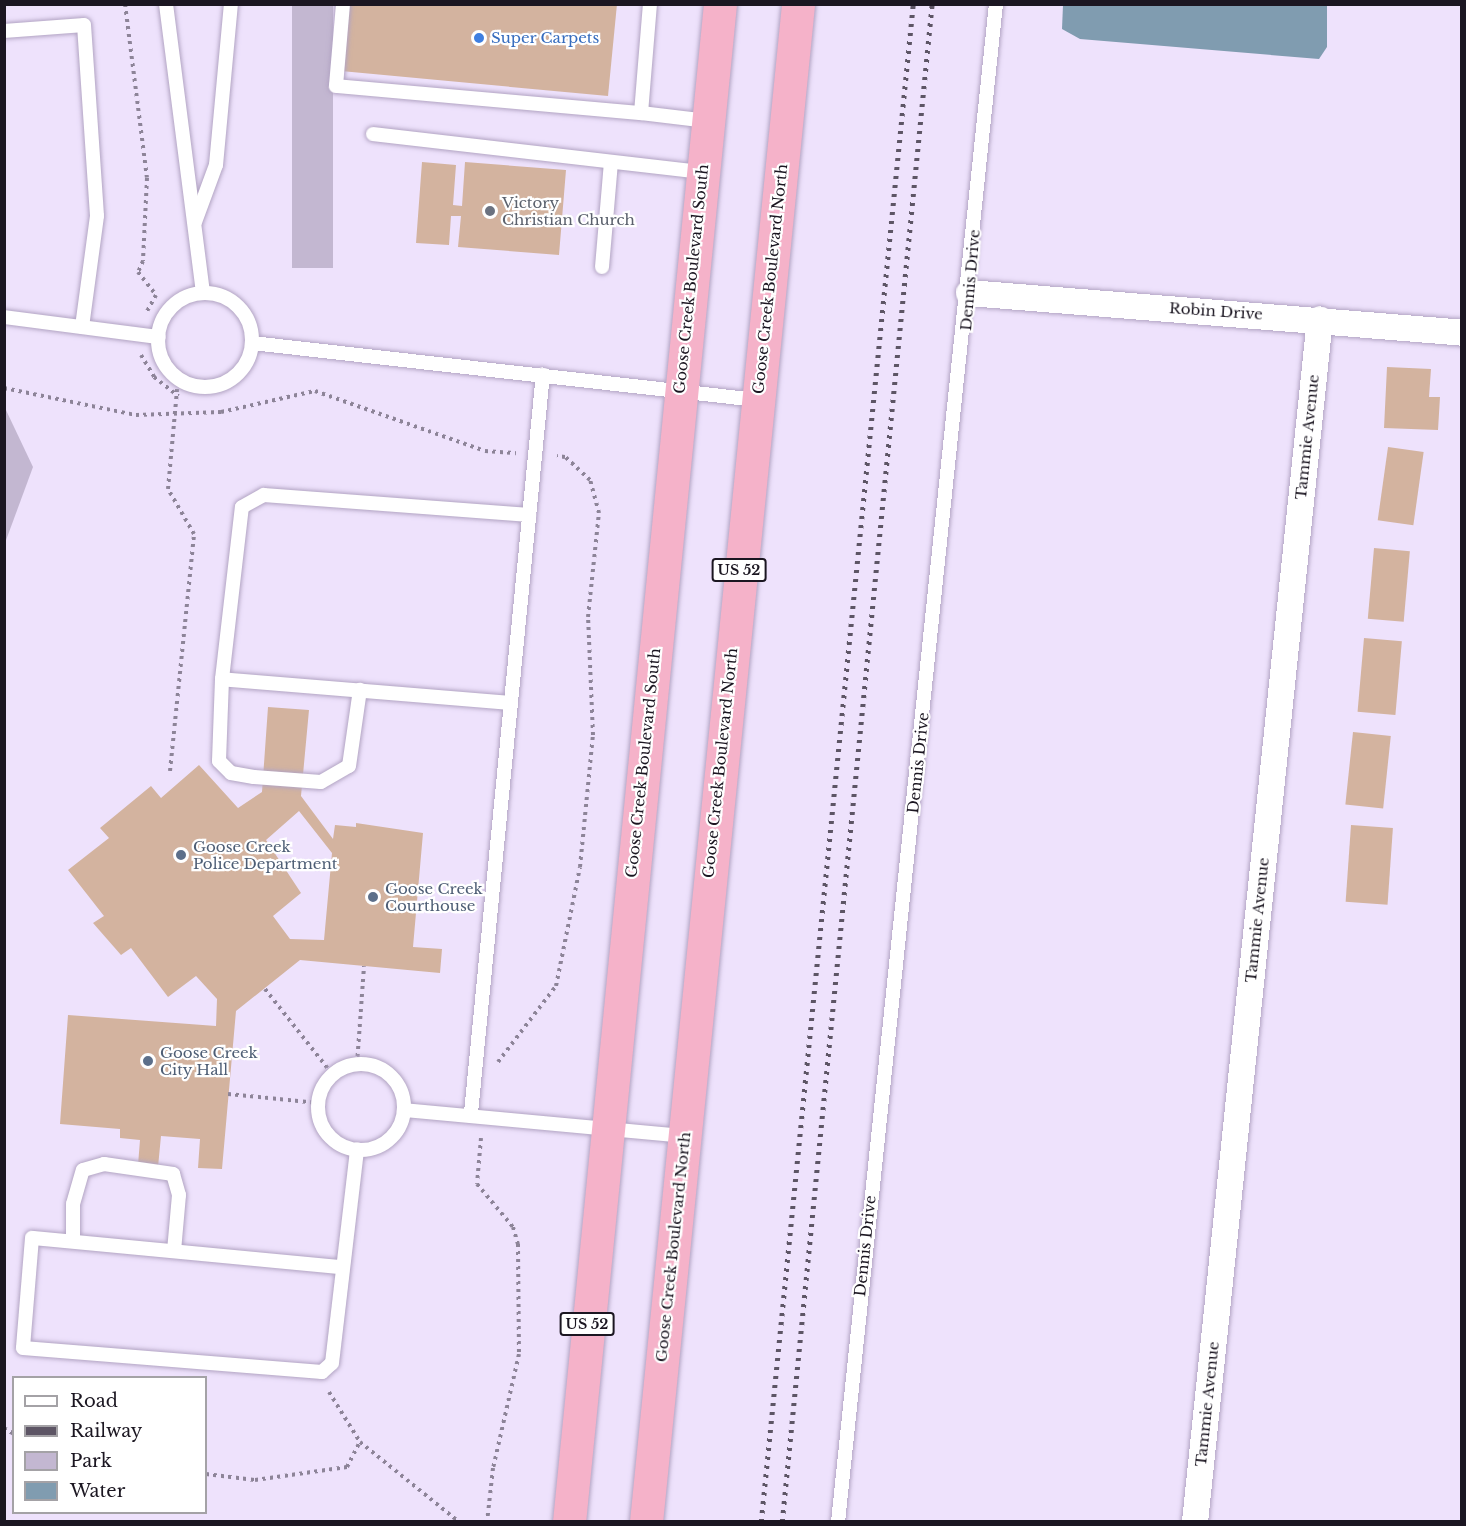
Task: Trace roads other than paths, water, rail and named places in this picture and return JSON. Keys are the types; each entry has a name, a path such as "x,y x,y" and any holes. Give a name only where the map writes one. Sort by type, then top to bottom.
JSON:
{"highway":[{"name":"Goose Creek Boulevard South","path":"569,1521 606,1127 720,4"},
{"name":"Goose Creek Boulevard North","path":"646,1521 798,4"}],"street":[{"name":"Robin Drive","path":"969,293 1320,319 1461,333"},
{"name":"Tammie Avenue","path":"1195,1521 1320,319"}],"lane":[{"path":"166,4 202,293"},
{"path":"194,224 216,165 231,4"},
{"path":"343,4 336,86 708,121"},
{"path":"640,113 650,4"},
{"name":"Dennis Drive","path":"838,1521 969,293 996,4"},
{"path":"4,30 84,25 97,216 82,327"},
{"path":"373,134 702,172"},
{"path":"603,267 611,162"},
{"path":"202,293 219,295 240,309 252,343 244,367 230,380 193,386 178,380 163,364 159,337 168,310 202,293"},
{"path":"4,317 159,337"},
{"path":"252,343 680,389 757,400"},
{"path":"477,1113 511,703 543,374"},
{"path":"360,690 349,766 321,782 231,773 219,760 222,679 242,507 264,495 529,514"},
{"path":"222,679 511,703"},
{"path":"357,1064 386,1072 400,1090 404,1110 384,1143 357,1149 335,1142 325,1131 318,1103 333,1075 357,1064"},
{"path":"404,1110 477,1113 684,1136"},
{"path":"340,1267 32,1238 23,1348 322,1372 332,1363 340,1267 357,1149"},
{"path":"73,1241 73,1204 83,1170 104,1164 173,1174 180,1195 174,1251"}],"water":[{"path":"1063,5 1327,5 1327,47 1319,59 1080,39 1062,29"}],"railway":[{"path":"761,1522 913,4"},
{"path":"782,1522 932,4"}],"place":[{"name":"Super Carpets","path":"479,38"},
{"name":"Victory Christian Church","path":"490,211"},
{"name":"Goose Creek Police Department","path":"181,855"},
{"name":"Goose Creek Courthouse","path":"373,897"},
{"name":"Goose Creek City Hall","path":"148,1061"}]}
